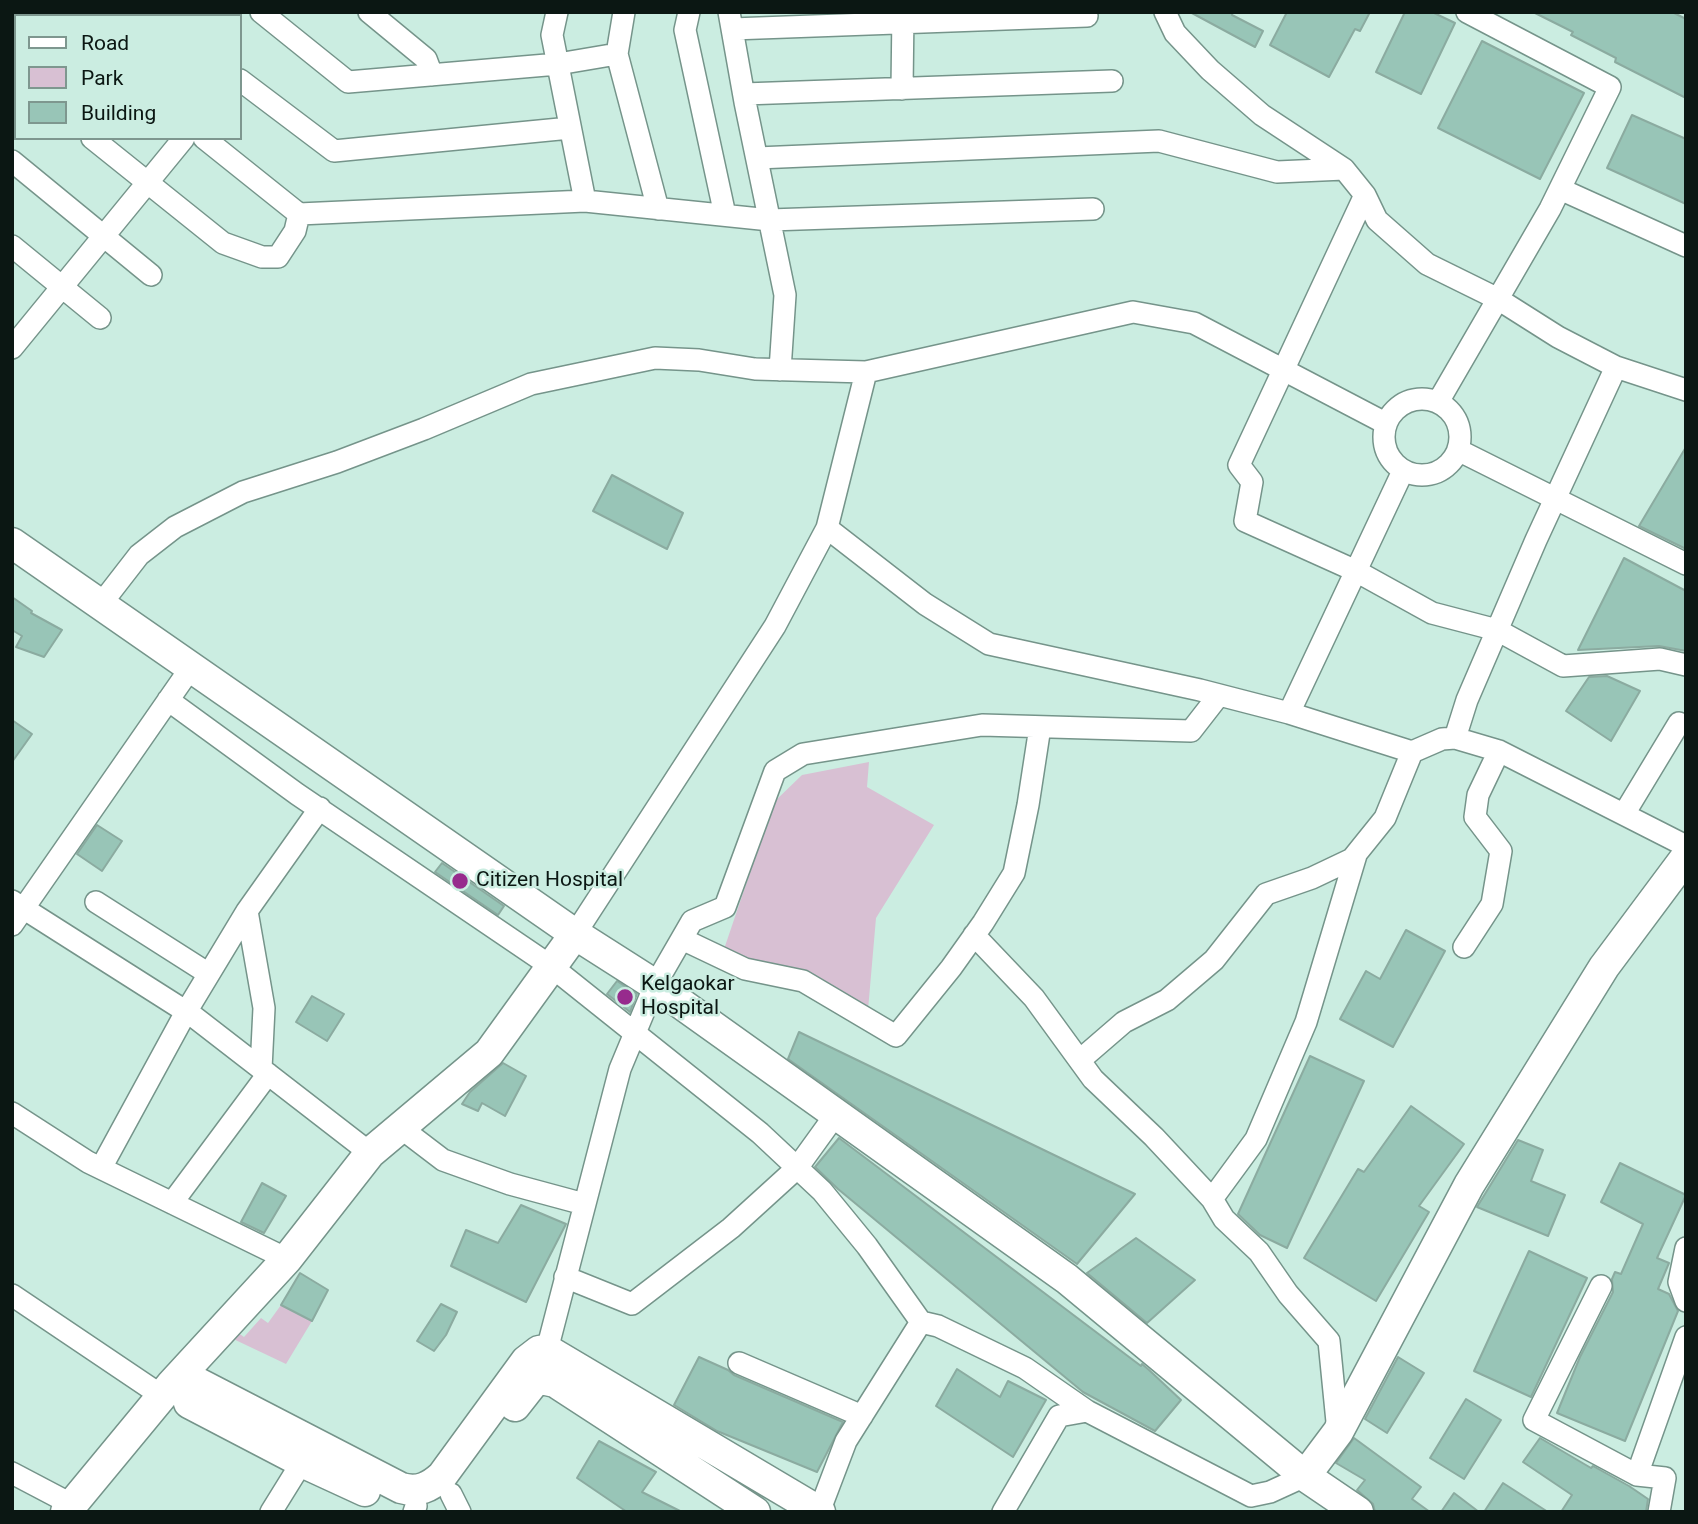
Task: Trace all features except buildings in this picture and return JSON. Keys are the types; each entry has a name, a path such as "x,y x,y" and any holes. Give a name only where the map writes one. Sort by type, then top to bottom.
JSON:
{"street":[{"path":"261,12 348,82 558,64 617,54"},
{"path":"369,12 426,59 432,75"},
{"path":"557,12 552,35 585,201"},
{"path":"624,12 617,54 658,209"},
{"path":"689,12 685,30 725,215"},
{"path":"1165,12 1175,33 1210,70 1262,115 1344,169 1364,195 1377,220 1427,264 1498,299 1558,337 1616,367 1686,390"},
{"path":"1438,402 1560,189 1610,87 1467,12"},
{"path":"780,370 785,295 731,21 1087,16"},
{"path":"902,18 902,89"},
{"path":"744,94 1112,81"},
{"path":"242,82 334,151 570,128"},
{"path":"94,140 223,243 261,257 278,257 295,231 299,214"},
{"path":"12,348 182,140"},
{"path":"206,140 299,214 585,201 770,220 1093,209"},
{"path":"757,158 1159,141 1277,172 1344,169"},
{"path":"12,161 151,275"},
{"path":"1560,189 1686,246"},
{"path":"1364,195 1238,465 1252,482 1245,521 1356,571 1432,613 1497,630 1563,666 1660,659 1686,665"},
{"path":"12,246 100,318"},
{"path":"101,604 139,555 175,527 243,492 350,457 531,384 655,358 699,360 755,369 866,372 1133,312 1194,323 1385,423"},
{"path":"1455,738 1466,700 1616,367"},
{"path":"12,1474 68,1508 287,1259 370,1153 489,1053 575,934 775,626 827,528 866,372"},
{"path":"1423,399 1438,402 1450,411 1457,423 1460,436 1458,450 1452,462 1441,471 1416,476 1392,463 1385,451 1385,423 1394,410 1407,401 1423,399"},
{"path":"1458,450 1686,564"},
{"path":"1289,713 1403,471"},
{"path":"827,528 925,604 989,643 1220,695 1289,713 1412,752 1442,739 1455,738 1499,751 1686,846"},
{"path":"12,543 575,934 655,985 1067,1279 1305,1476 1358,1512"},
{"path":"192,666 16,911 186,1012 370,1153"},
{"path":"547,1350 620,1069 655,985 692,921 725,907 775,771 803,754 982,725 1191,731 1220,695"},
{"path":"168,701 435,890 552,967 760,1133 821,1191 867,1246 921,1322 938,1326 1025,1368 1087,1411 1251,1496 1270,1492 1305,1476 1338,1432 1469,1185 1604,967 1686,857"},
{"path":"1624,814 1679,723"},
{"path":"682,939 745,969 803,981 895,1036 951,968 1014,873 1040,727"},
{"path":"1464,947 1492,904 1501,851 1475,817 1478,795 1499,751"},
{"path":"1080,1060 1124,1022 1167,1000 1214,960 1266,894 1312,878 1352,859 1385,818 1412,752"},
{"path":"101,1168 186,1012 247,911 320,808"},
{"path":"1212,1199 1256,1139 1301,1034 1356,855"},
{"path":"96,902 209,974"},
{"path":"172,1203 265,1071 264,1009 247,911"},
{"path":"974,935 1034,998 1093,1079 1154,1137 1212,1199 1224,1219 1259,1252 1288,1294 1329,1341 1338,1432"},
{"path":"12,1112 101,1168 287,1259"},
{"path":"565,1278 632,1304 731,1228 797,1168 836,1114"},
{"path":"401,1128 443,1160 510,1184 584,1204"},
{"path":"1686,1248 1679,1282 1686,1301"},
{"path":"1601,1286 1534,1420 1637,1475 1665,1478 1659,1512"},
{"path":"12,1295 172,1390 189,1403 302,1462 387,1501 415,1509 437,1502 456,1503 532,1382 543,1378 555,1382 755,1512"},
{"path":"172,1390 198,1384 401,1488 418,1490 435,1483 442,1476 526,1361 539,1351 547,1350 819,1511 846,1441 921,1322"},
{"path":"1637,1475 1686,1337"},
{"path":"739,1363 862,1416"},
{"path":"1003,1512 1059,1416 1087,1411"},
{"path":"271,1512 302,1462"}],"green space":[{"path":"869,762 867,787 934,825 876,918 868,1010 721,958 774,802 802,775"},
{"path":"281,1305 312,1321 286,1364 227,1336 231,1328 244,1337 261,1318 268,1323"}],"place":[{"name":"Citizen Hospital","path":"460,881"},
{"name":"Kelgaokar Hospital","path":"625,997"}]}
